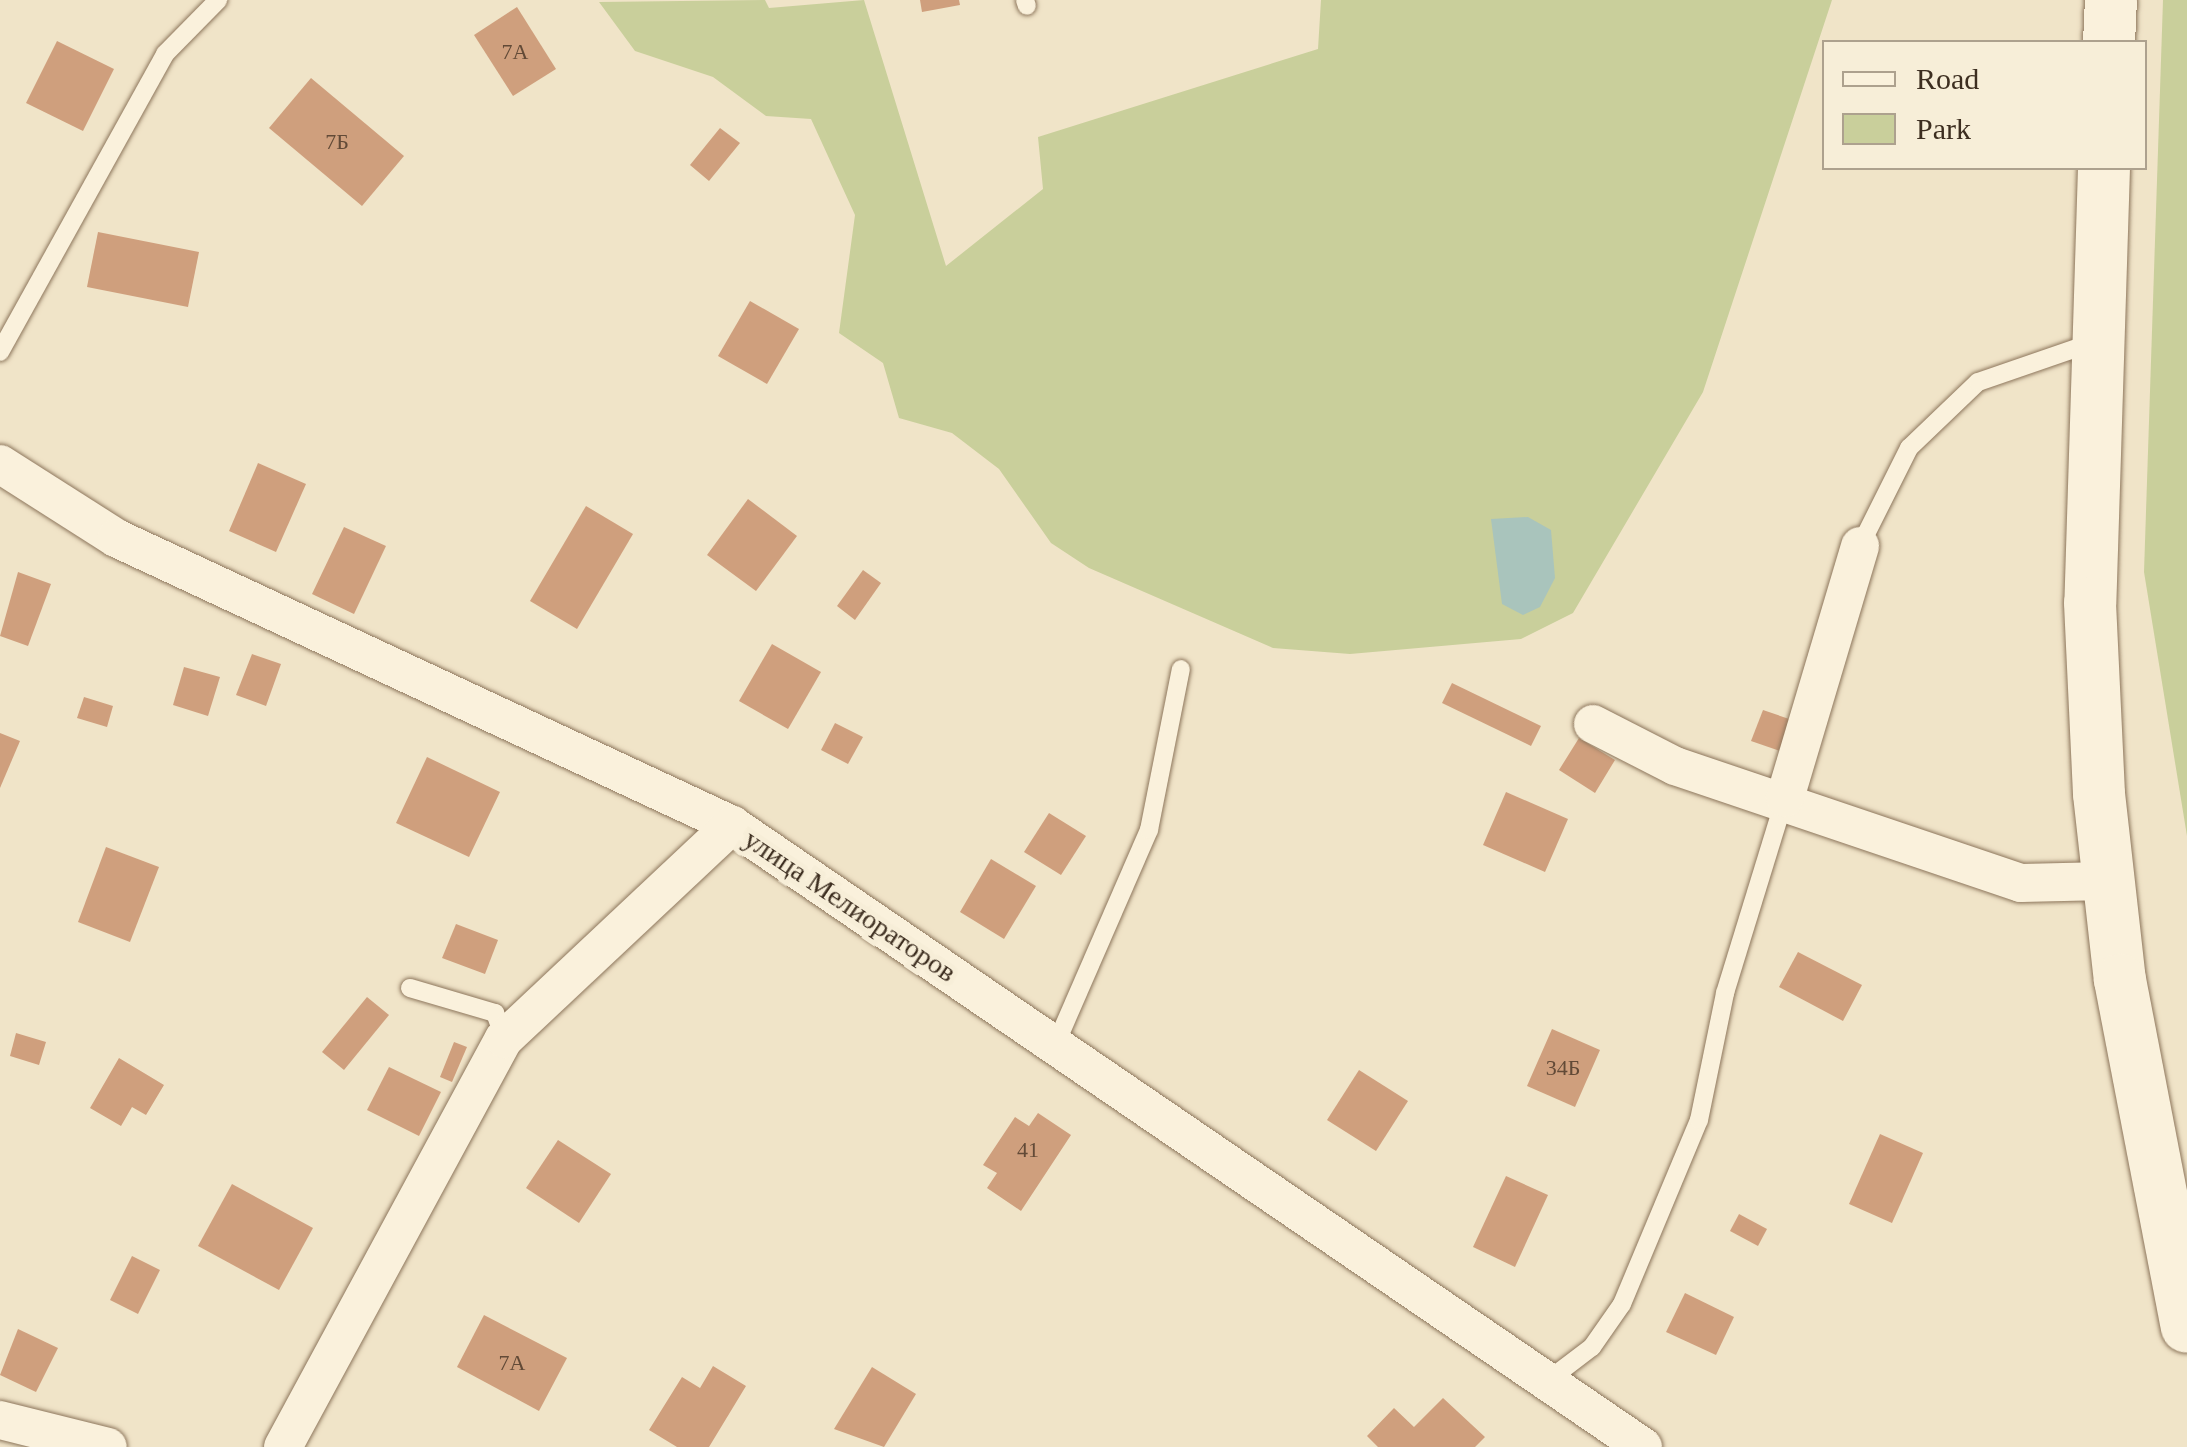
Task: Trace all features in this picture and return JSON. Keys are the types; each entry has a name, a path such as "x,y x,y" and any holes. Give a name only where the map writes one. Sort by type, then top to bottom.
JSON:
{"main road":[{"path":"2110,40 2112,0"},
{"path":"2104,170 2090,604 2106,881 2187,1326"}],"street":[{"name":"улица Мелиораторов","path":"0,464 116,538 732,825 1644,1447"},
{"path":"1785,798 1860,546"},
{"path":"1594,724 1675,766 1785,798 2022,883 2106,881"},
{"path":"283,1447 504,1039 732,825"},
{"path":"0,1420 108,1447"}],"lane":[{"path":"0,352 166,54 218,0"},
{"path":"1860,546 1909,448 1978,382 2096,341"},
{"path":"1055,1046 1149,830 1181,669"},
{"path":"1546,1382 1592,1347 1622,1304 1700,1120 1725,994 1785,798"},
{"path":"410,988 495,1012 504,1039"}],"green space":[{"path":"765,0 769,8 864,0 946,266 1043,189 1038,137 1318,49 1321,0 1832,0 1703,392 1573,613 1521,639 1350,654 1273,648 1089,568 1051,543 999,469 952,433 899,418 883,363 839,333 855,215 811,119 766,116 713,77 635,51 599,2"},
{"path":"2163,0 2187,0 2187,836 2144,572"}],"water":[{"path":"1528,517 1551,530 1555,578 1540,607 1523,615 1502,604 1491,519"}],"building":[{"path":"920,0 959,0 960,5 922,12"},
{"path":"517,7 556,69 513,96 474,35"},
{"path":"57,41 114,69 83,131 26,103"},
{"path":"311,78 404,156 362,206 269,128"},
{"path":"720,128 740,143 709,181 690,165"},
{"path":"98,232 199,252 188,307 87,287"},
{"path":"750,301 799,329 767,384 718,356"},
{"path":"258,463 306,484 276,552 229,531"},
{"path":"748,499 797,536 756,591 707,555"},
{"path":"586,506 633,534 577,629 530,601"},
{"path":"344,527 386,546 354,614 312,594"},
{"path":"863,570 881,583 855,620 837,606"},
{"path":"18,572 51,584 28,646 0,636"},
{"path":"772,644 821,672 788,729 739,701"},
{"path":"252,654 281,664 266,706 236,695"},
{"path":"184,667 220,677 208,716 173,705"},
{"path":"1452,683 1541,726 1531,746 1442,703"},
{"path":"84,697 113,706 107,727 77,718"},
{"path":"1763,710 1792,720 1780,751 1751,741"},
{"path":"835,723 863,737 848,764 821,750"},
{"path":"0,733 20,741 0,788"},
{"path":"1579,738 1615,760 1595,793 1559,770"},
{"path":"427,757 500,792 469,857 396,823"},
{"path":"1506,792 1568,819 1545,872 1483,845"},
{"path":"1049,813 1086,836 1061,875 1024,852"},
{"path":"106,847 159,867 130,942 78,922"},
{"path":"991,859 1036,886 1004,939 960,912"},
{"path":"456,924 498,940 485,974 442,958"},
{"path":"1798,952 1862,985 1843,1021 1779,987"},
{"path":"367,997 389,1015 344,1070 322,1052"},
{"path":"1552,1029 1600,1050 1575,1107 1527,1086"},
{"path":"16,1033 46,1042 39,1065 10,1056"},
{"path":"454,1042 467,1047 452,1082 440,1077"},
{"path":"119,1058 164,1085 146,1115 132,1107 121,1126 90,1108"},
{"path":"389,1067 441,1092 419,1136 367,1110"},
{"path":"1359,1070 1408,1101 1376,1151 1327,1120"},
{"path":"1038,1113 1071,1135 1021,1211 987,1188 997,1173 983,1165 1015,1117 1029,1126"},
{"path":"1880,1134 1923,1153 1892,1223 1849,1204"},
{"path":"558,1140 611,1174 579,1223 526,1188"},
{"path":"1506,1176 1548,1195 1515,1267 1473,1247"},
{"path":"232,1184 313,1228 279,1290 198,1246"},
{"path":"1739,1214 1767,1229 1758,1246 1730,1231"},
{"path":"132,1256 160,1270 138,1314 110,1300"},
{"path":"1685,1293 1734,1317 1716,1355 1666,1332"},
{"path":"484,1315 567,1358 539,1411 457,1367"},
{"path":"18,1329 58,1348 36,1392 0,1375"},
{"path":"713,1366 746,1386 709,1447 677,1447 649,1430 682,1377 700,1388"},
{"path":"872,1367 916,1394 884,1447 834,1429"},
{"path":"1443,1398 1485,1437 1475,1447 1378,1447 1367,1436 1394,1408 1414,1427"}]}
